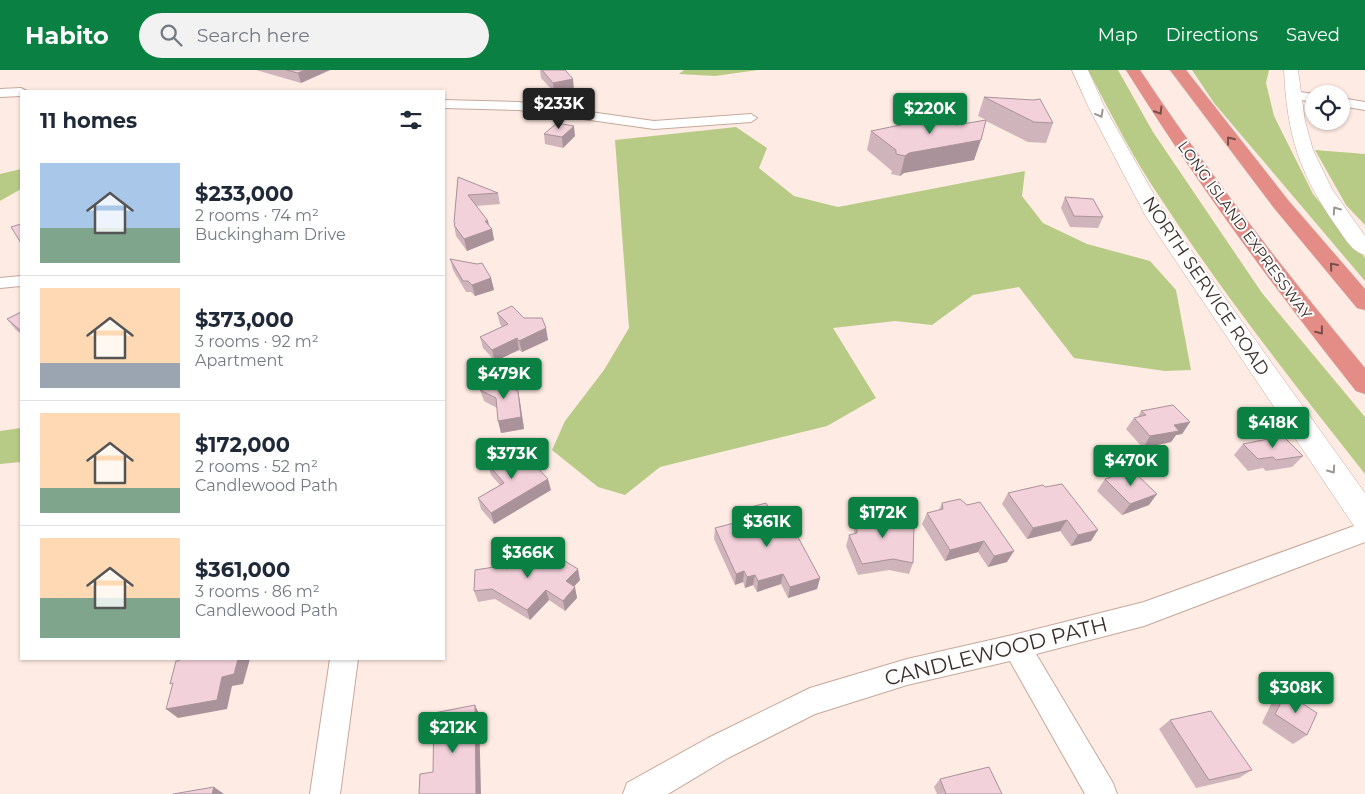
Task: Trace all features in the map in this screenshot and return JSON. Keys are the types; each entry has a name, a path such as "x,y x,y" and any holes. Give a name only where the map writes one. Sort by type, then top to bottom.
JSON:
{"highway":[{"name":"LONG ISLAND EXPRESSWAY","path":"1133,70 1220,200 1295,300 1365,386"},
{"path":"1178,70 1281,204 1365,302"}],"main road":[{"name":"NORTH SERVICE ROAD","path":"1080,70 1096,106 1155,215 1365,517"},
{"path":"1291,70 1293,95 1303,149 1320,187 1365,249"}],"street":[{"path":"0,93 20,92"},
{"path":"1293,95 1305,97"},
{"path":"445,104 519,106 654,125 751,118"},
{"path":"1350,104 1365,106"},
{"path":"0,283 20,281"},
{"name":"CANDLEWOOD PATH","path":"638,794 718,748 810,702 907,672 1017,647 1144,614 1365,532"},
{"path":"1017,647 1102,794"},
{"path":"325,794 344,660"}],"green space":[{"path":"684,70 758,70 715,76 679,74"},
{"path":"1088,70 1118,70 1153,132 1262,293 1365,417 1365,474 1260,339 1185,235 1141,168"},
{"path":"1192,70 1269,70 1266,83 1274,116 1313,194 1365,258 1365,281 1214,103"},
{"path":"736,127 767,148 759,168 794,196 838,207 1025,171 1022,196 1043,223 1087,244 1150,261 1176,290 1191,370 1165,371 1074,358 1019,287 973,295 932,325 895,321 833,328 876,398 827,426 660,467 625,495 598,487 552,450 565,421 604,370 629,328 615,140"},
{"path":"1315,150 1365,154 1365,225 1346,205"},
{"path":"20,169 20,190 0,201 0,174"},
{"path":"20,428 20,462 0,464 0,431"}],"building":[{"path":"286,70 305,70 298,73"},
{"path":"542,70 565,70 573,79 553,83"},
{"path":"984,97 1040,99 1053,123 1034,122"},
{"path":"943,114 953,116 956,125 986,120 981,140 909,153 905,156 896,154 896,150 871,131 940,117"},
{"path":"557,123 574,126 562,137 544,134"},
{"path":"458,177 498,193 468,195 492,229 464,239 454,225"},
{"path":"1065,197 1093,199 1103,217 1074,216"},
{"path":"20,224 20,241 11,227"},
{"path":"450,259 477,264 482,263 491,278 472,285 468,281 463,281"},
{"path":"512,306 524,318 542,318 546,328 519,341 517,338 492,350 480,337 508,324 497,313"},
{"path":"20,312 20,330 7,319"},
{"path":"493,379 518,391 521,417 498,421 496,398 480,390"},
{"path":"1173,405 1190,422 1174,425 1179,431 1150,436 1134,418 1146,415 1141,411"},
{"path":"1283,436 1303,456 1276,460 1273,457 1258,459 1243,444"},
{"path":"516,448 548,479 491,513 478,498 504,483 488,464"},
{"path":"1132,470 1157,494 1130,504 1105,479"},
{"path":"1062,484 1098,530 1078,535 1067,520 1033,528 1008,493 1043,485 1045,487"},
{"path":"960,499 967,505 980,502 1014,551 994,556 984,541 950,550 927,513 943,509 942,503"},
{"path":"766,503 778,518 788,515 820,578 790,587 783,574 758,581 755,575 747,577 744,571 736,574 715,528 757,517 751,507"},
{"path":"870,510 885,520 914,524 913,563 893,559 862,564 849,535 857,533 857,512"},
{"path":"545,549 578,569 566,581 575,587 563,601 546,590 527,610 492,589 474,591 475,570 501,566 507,569 518,559 529,566"},
{"path":"238,660 234,674 222,677 217,700 166,709 173,683 170,684 176,661"},
{"path":"1286,693 1317,713 1307,735 1275,714"},
{"path":"475,705 476,794 419,794 420,774 433,772 434,713"},
{"path":"1211,711 1252,770 1209,780 1170,720"},
{"path":"989,767 1002,794 946,794 940,779"},
{"path":"214,787 212,794 173,794"}]}
